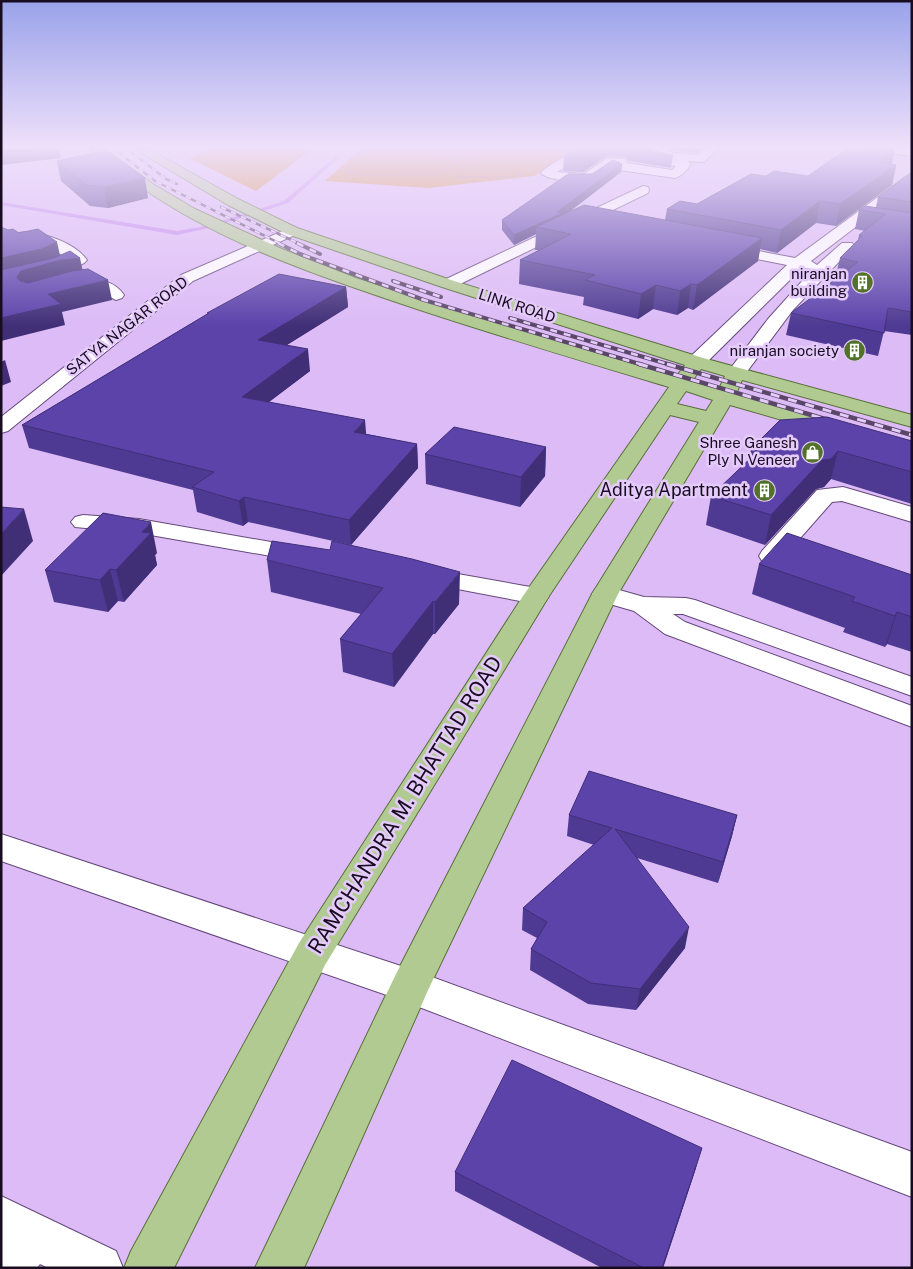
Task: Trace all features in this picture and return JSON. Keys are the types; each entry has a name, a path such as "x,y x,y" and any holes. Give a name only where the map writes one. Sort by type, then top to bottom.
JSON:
{"main road":[{"name":"LINK ROAD","path":"186,207 259,246 345,280 679,385 846,433"},
{"name":"LINK ROAD","path":"244,207 292,231 448,284 696,362 912,421"},
{"name":"RAMCHANDRA M. BHATTAD ROAD","path":"148,1268 312,954 536,596 696,362"},
{"path":"280,1268 410,986 605,594 712,419 736,373"},
{"path":"664,407 712,419"}],"street":[{"path":"448,284 607,207"},
{"path":"696,362 798,263 874,207"},
{"path":"736,373 821,268 894,207"},
{"path":"858,219 876,222"},
{"name":"SATYA NAGAR ROAD","path":"1,427 187,278 292,231"},
{"path":"1,240 18,236 50,240 79,260 52,272 1,285"},
{"path":"712,246 821,268"},
{"path":"57,289 94,282 116,295"},
{"path":"771,556 825,495 843,494 912,515"},
{"path":"83,522 139,526 328,559"},
{"path":"404,572 536,596"},
{"path":"605,594 643,605 686,606 912,687"},
{"path":"643,605 675,628 912,717"},
{"path":"1,847 410,986 912,1176"},
{"path":"14,1241 99,1268"}],"building":[{"path":"520,207 563,207 557,212 562,213 514,235 502,220"},
{"path":"579,207 596,207 762,238 697,285 691,284 680,291 656,285 641,294 585,280 595,275 520,260 571,234 536,227"},
{"path":"670,207 812,207 781,230 667,209"},
{"path":"863,207 873,207 912,213 912,312 888,308 884,333 791,313 858,262 840,258 862,236 859,235 886,214 859,210"},
{"path":"1,227 8,230 13,229 19,233 38,229 57,242 42,249 1,258"},
{"path":"70,251 80,258 61,260 21,271 17,277 20,281 28,283 72,271 88,269 108,280 48,294 61,304 1,318 1,270 54,258"},
{"path":"279,274 346,287 258,340 308,349 242,397 365,420 354,432 417,444 349,520 244,497 239,501 192,487 214,472 22,425 209,313 207,313"},
{"path":"827,417 912,441 912,472 838,451 831,459 822,460 771,515 711,496 758,451 751,449 780,420"},
{"path":"454,427 546,447 521,477 425,454"},
{"path":"1,507 24,509 1,534"},
{"path":"103,513 151,522 142,532 151,533 116,570 110,569 100,580 45,570"},
{"path":"787,533 912,575 912,617 897,612 895,616 852,601 855,597 759,564"},
{"path":"272,541 330,550 332,541 460,572 435,602 433,601 392,654 340,639 383,588 267,560"},
{"path":"589,771 737,815 723,862 615,829 689,927 640,989 591,983 531,949 547,922 523,908 612,828 569,815"},
{"path":"512,1060 702,1148 662,1268 644,1268 455,1172"}],"waterway":[{"path":"26,207 177,233 207,227 270,207"}],"railway":[{"path":"207,207 281,244"},
{"path":"221,207 300,244"},
{"path":"278,243 300,254 424,300 643,365"},
{"path":"297,243 320,254"},
{"path":"393,281 441,297"},
{"path":"510,318 671,365"},
{"path":"639,364 835,422"},
{"path":"667,364 912,435"}],"place":[{"name":"niranjan building","path":"863,283"},
{"name":"niranjan society","path":"855,351"},
{"name":"Shree Ganesh Ply N Veneer","path":"813,452"},
{"name":"Aditya Apartment","path":"764,490"}]}
